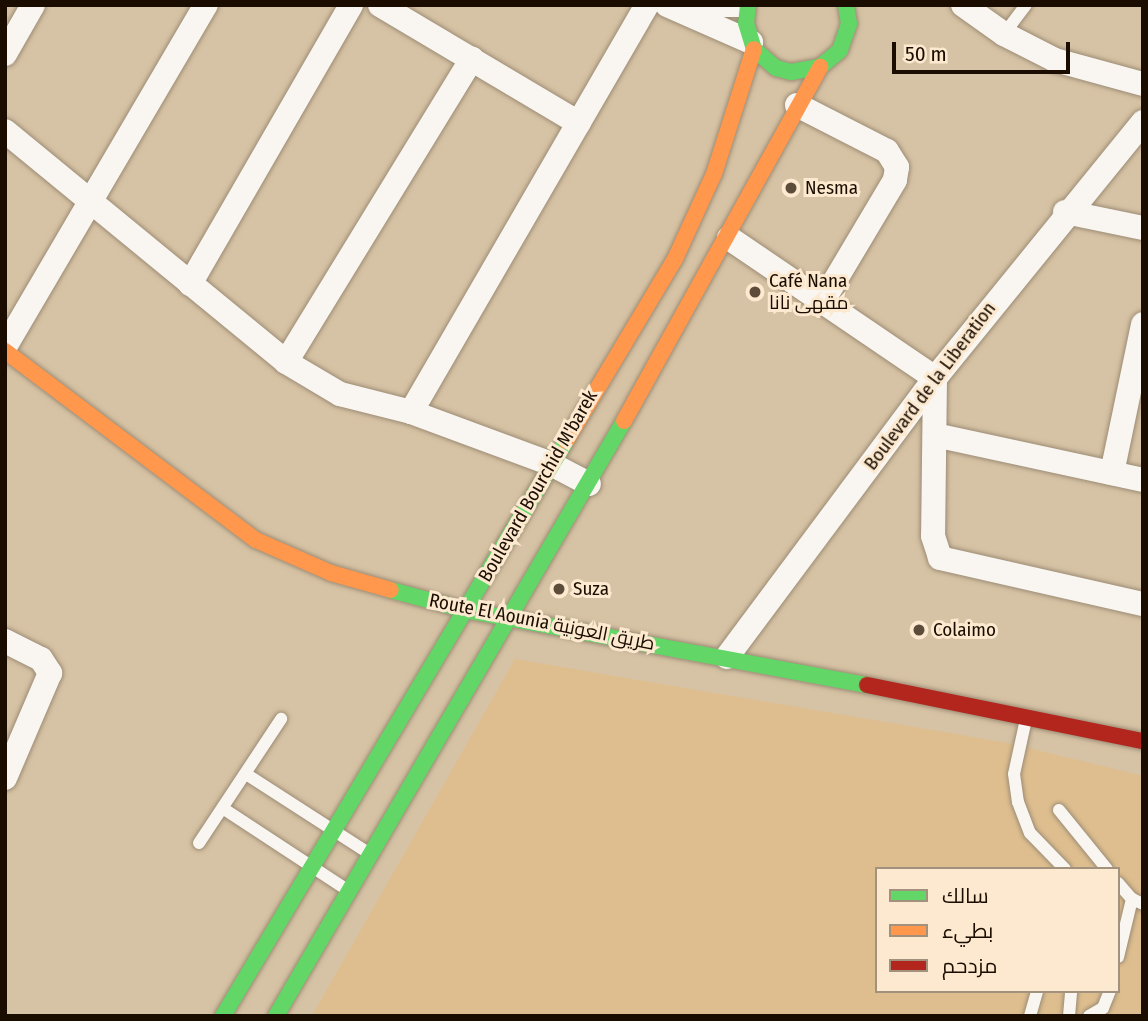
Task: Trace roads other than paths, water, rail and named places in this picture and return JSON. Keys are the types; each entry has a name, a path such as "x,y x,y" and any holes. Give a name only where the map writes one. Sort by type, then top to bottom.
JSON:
{"main road":[{"path":"748,5 752,45 776,68 791,72 820,67"},
{"path":"276,1016 589,484 729,238 797,105 820,67 846,38 846,5"},
{"name":"Boulevard Bourchid M'barek","path":"223,1016 335,831 549,463 675,259 714,174 752,45"},
{"path":"675,259 707,276"},
{"name":"Route El Aounia طريق العونية","path":"5,349 257,540 331,573 465,610 727,657 1027,715 1143,741"}],"street":[{"path":"5,54 33,5"},
{"path":"5,349 89,201 206,5"},
{"path":"190,284 351,5"},
{"path":"380,5 579,123"},
{"path":"411,412 647,5"},
{"path":"667,5 752,45"},
{"path":"707,5 741,5"},
{"path":"963,5 1004,34 1055,61 1143,84"},
{"path":"286,362 472,58"},
{"path":"797,105 887,151 897,167 895,180 823,301"},
{"name":"Boulevard de la Liberation","path":"727,657 935,378 1065,212 1143,122"},
{"path":"5,131 286,362 340,394 411,412 549,463 589,484"},
{"path":"1065,212 1143,228"},
{"path":"729,238 935,378 933,536 940,558 1143,604"},
{"path":"1112,473 1140,351 1143,324"},
{"path":"935,435 1143,480"},
{"path":"5,641 41,659 50,673 5,778"}],"lane":[{"path":"1004,34 1026,5"},
{"path":"1027,715 1014,774 1018,802 1030,832 1063,867"},
{"path":"199,843 281,719"},
{"path":"246,774 371,854"},
{"path":"224,809 349,891"},
{"path":"1059,810 1105,867"},
{"path":"1120,885 1137,902 1120,951"},
{"path":"1030,1016 1036,993"},
{"path":"1069,1016 1072,993"},
{"path":"1089,1016 1103,1008 1109,993"}],"place":[{"name":"Nesma","path":"791,188"},
{"name":"Café Nana مقهى نانا","path":"755,292"},
{"name":"Suza","path":"559,589"},
{"name":"Colaimo","path":"919,630"}]}
